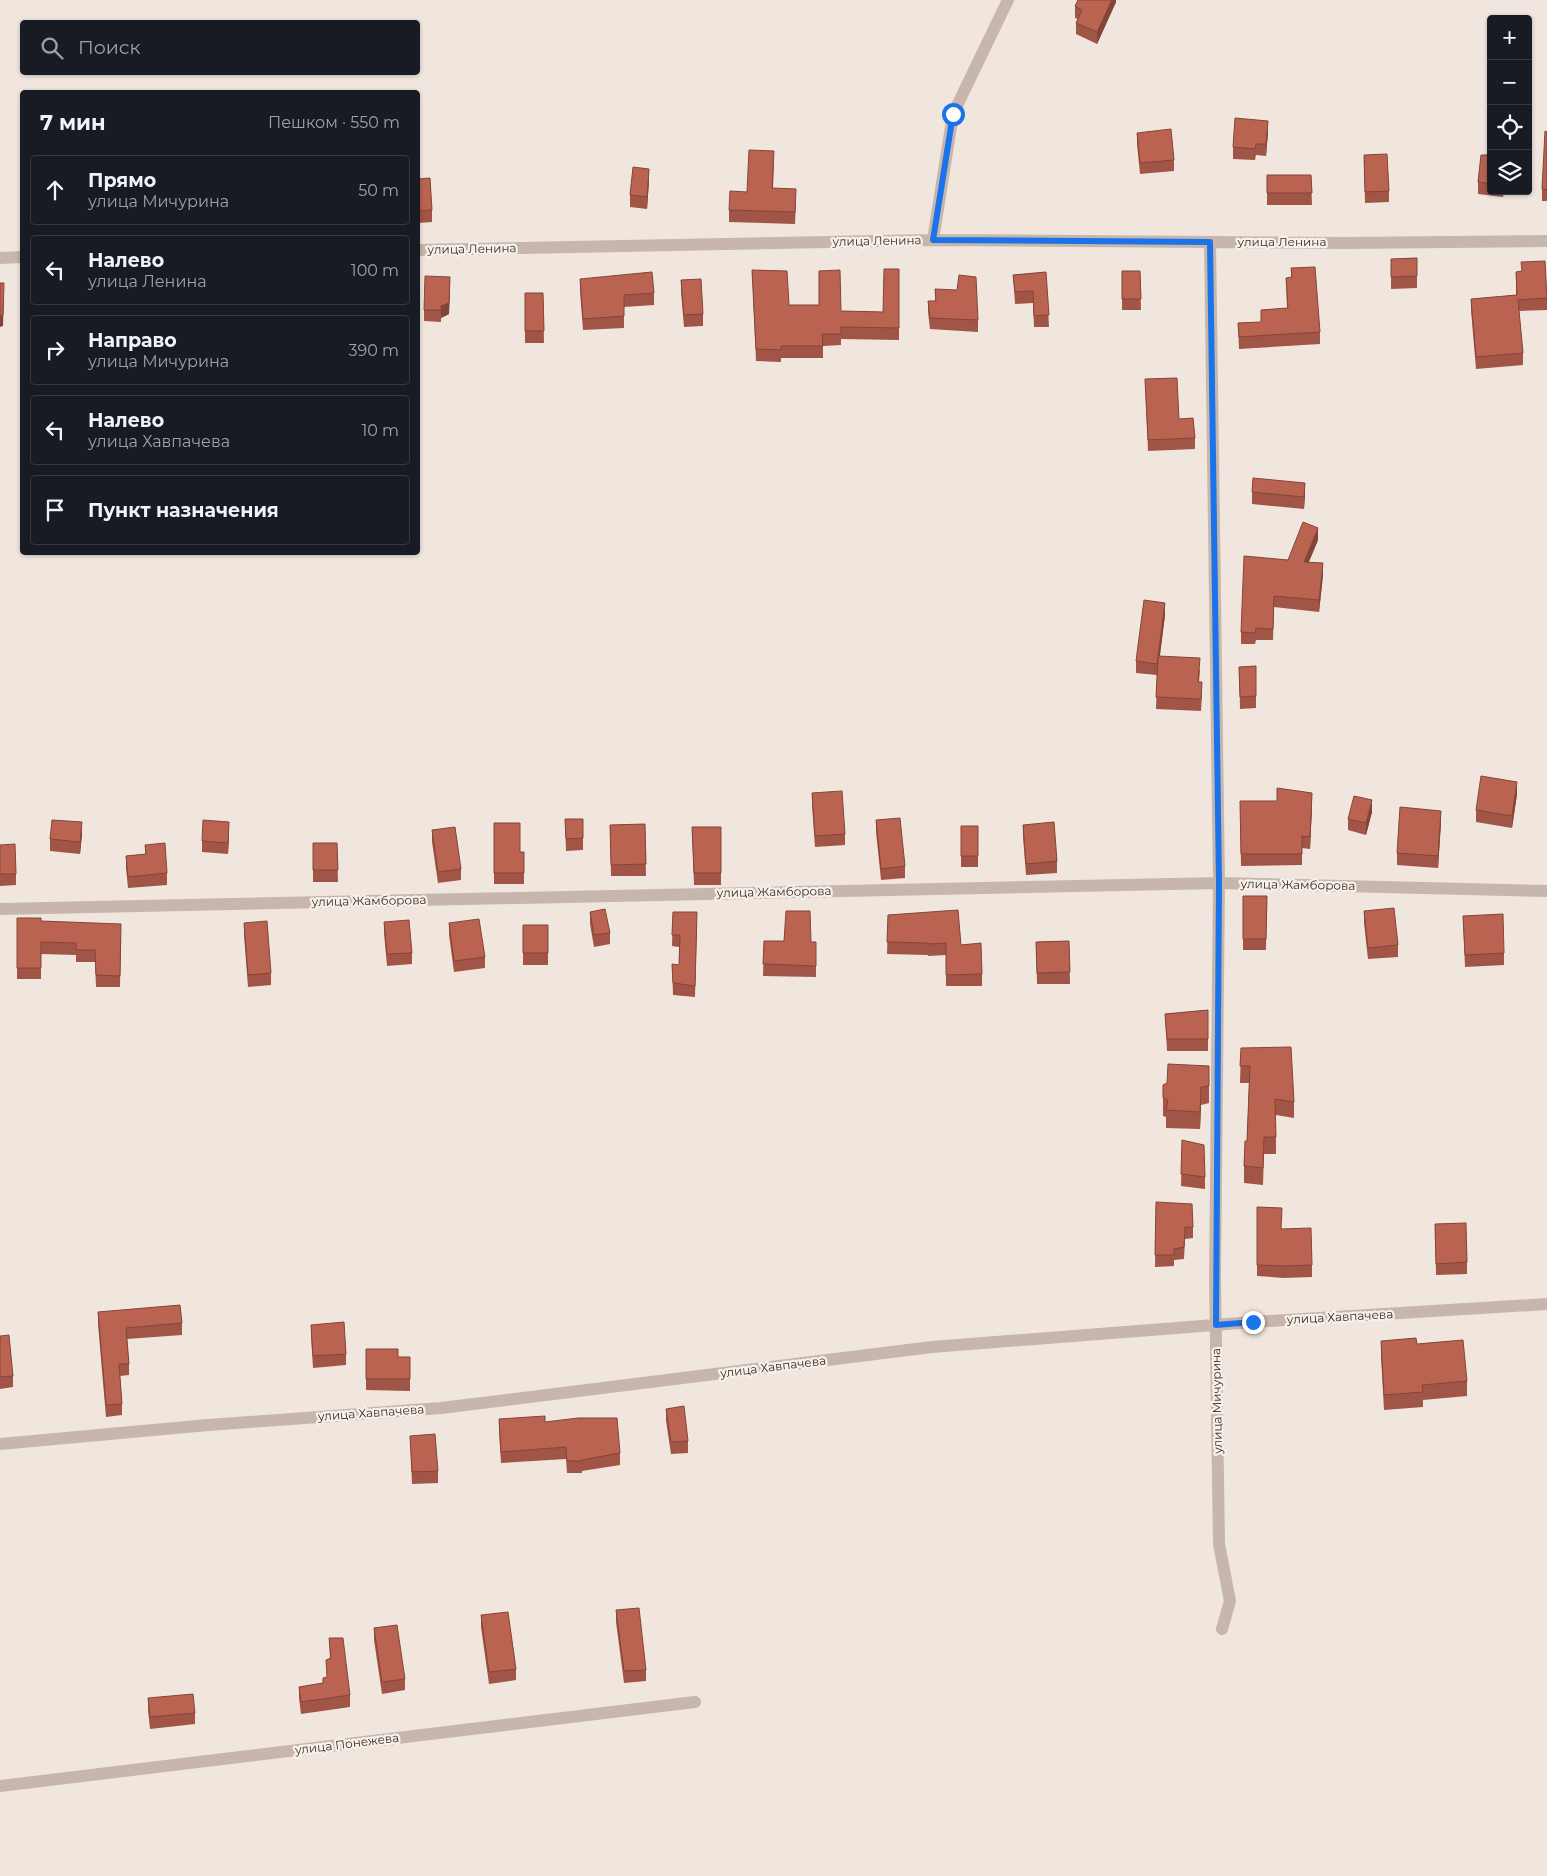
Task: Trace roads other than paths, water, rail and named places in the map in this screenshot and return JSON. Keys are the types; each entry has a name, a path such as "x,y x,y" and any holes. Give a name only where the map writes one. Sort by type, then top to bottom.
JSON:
{"street":[{"path":"933,240 953,114 1008,0"},
{"name":"улица Ленина","path":"420,250 933,240 1210,242 1547,241"},
{"name":"улица Мичурина","path":"1210,242 1219,883 1216,1325 1219,1544 1230,1602 1222,1629"},
{"path":"0,258 20,257"},
{"name":"улица Жамборова","path":"0,909 1219,883 1547,891"},
{"name":"улица Хавпачева","path":"0,1444 208,1425 441,1408 932,1347 1216,1325 1547,1304"},
{"name":"улица Понежева","path":"0,1786 695,1702"}]}
